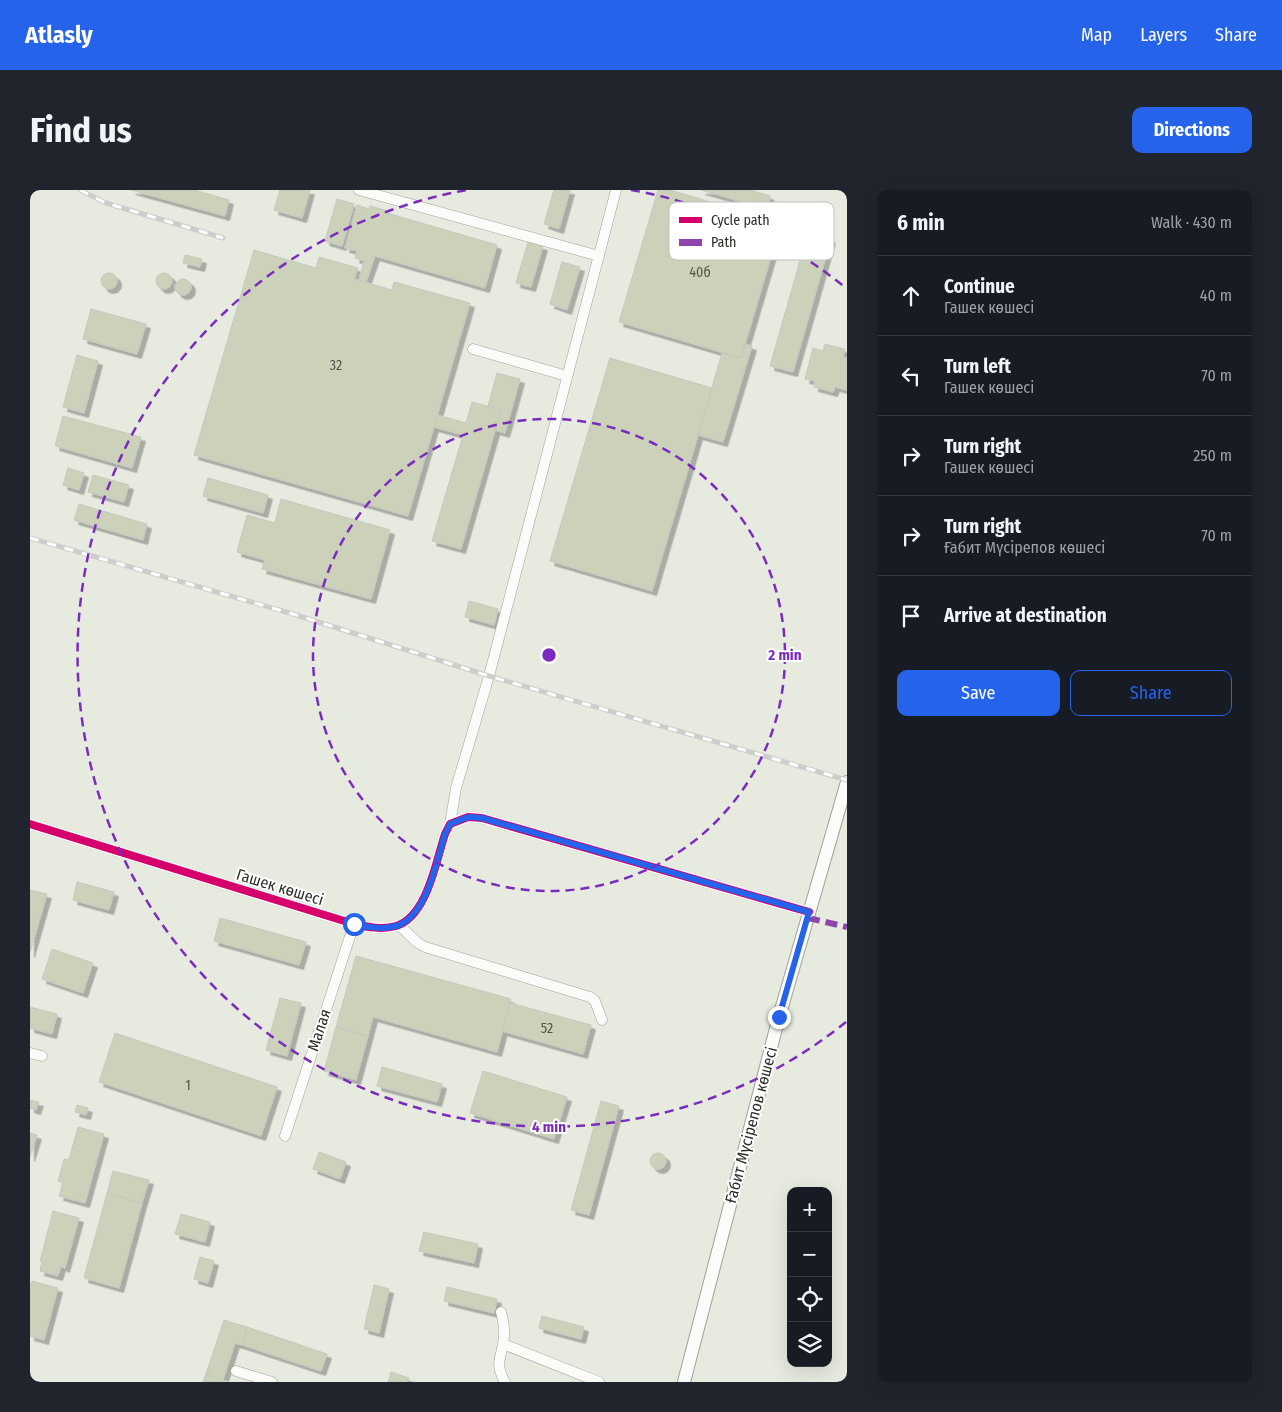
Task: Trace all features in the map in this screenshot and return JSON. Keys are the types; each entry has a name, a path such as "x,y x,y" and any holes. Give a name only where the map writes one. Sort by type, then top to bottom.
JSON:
{"main road":[{"name":"Ғабит Мүсірепов көшесі","path":"684,1382 779,1017 847,782"}],"street":[{"path":"358,190 599,256"},
{"path":"602,1020 595,1001 590,997 425,947 399,925 411,917 424,898 450,824 456,788 489,676 616,190"},
{"path":"473,349 568,376"},
{"path":"450,824 468,817 482,818 809,912"},
{"name":"Гашек көшесі","path":"30,824 354,924 383,928 399,925"},
{"name":"Малая","path":"285,1136 354,924"},
{"path":"30,1053 42,1056"},
{"path":"501,1312 505,1328 499,1371 505,1382"},
{"path":"503,1344 599,1382"},
{"path":"236,1371 272,1382"}],"building":[{"path":"131,190 194,190 229,200 225,216"},
{"path":"280,190 310,190 302,218 274,210"},
{"path":"554,190 570,190 559,229 544,224"},
{"path":"658,190 670,190 710,202 669,202 669,260 770,260 741,358 619,322"},
{"path":"701,190 751,190 770,196 769,202 743,202"},
{"path":"337,199 354,204 342,246 325,241"},
{"path":"357,205 369,209 370,206 388,211 387,213 497,245 485,288 375,256 366,282 359,280 364,261 355,258 357,251 345,248"},
{"path":"528,242 543,246 531,287 516,283"},
{"path":"254,250 316,268 319,257 358,268 354,279 392,290 394,282 470,303 408,516 194,455"},
{"path":"185,255 202,259 200,267 183,263"},
{"path":"800,260 825,260 793,372 770,366"},
{"path":"562,262 580,267 567,310 550,304"},
{"path":"109,273 117,281 109,289 101,281"},
{"path":"164,273 172,281 164,289 156,281"},
{"path":"183,279 191,287 183,295 175,287"},
{"path":"91,309 146,324 137,354 83,339"},
{"path":"745,344 752,346 723,442 698,435 722,353 741,358"},
{"path":"825,344 845,349 843,357 847,358 847,390 835,387 833,392 814,387 815,381 805,379 813,348 823,351"},
{"path":"77,355 98,361 84,413 63,407"},
{"path":"610,358 712,388 652,591 550,561"},
{"path":"497,373 520,379 505,433 495,430 501,410 488,406"},
{"path":"472,402 501,410 461,549 432,541 463,435 434,427 437,415 466,423"},
{"path":"63,416 141,437 132,468 55,446"},
{"path":"68,468 84,473 79,490 63,485"},
{"path":"93,475 129,485 124,502 88,492"},
{"path":"208,478 268,495 263,513 203,496"},
{"path":"281,499 390,530 371,599 262,569 265,560 237,552 247,515 275,523"},
{"path":"79,504 147,524 143,540 74,520"},
{"path":"469,601 498,609 494,625 465,617"},
{"path":"77,882 114,892 109,910 73,900"},
{"path":"30,890 47,894 30,953"},
{"path":"220,918 306,942 299,965 214,941"},
{"path":"52,949 93,963 83,993 42,979"},
{"path":"356,956 511,999 497,1052 373,1017 368,1036 336,1027"},
{"path":"280,998 301,1003 287,1056 266,1050"},
{"path":"510,1003 591,1025 583,1054 502,1031"},
{"path":"30,1007 57,1014 52,1034 30,1028"},
{"path":"336,1027 368,1036 356,1080 324,1071"},
{"path":"115,1033 277,1087 261,1136 99,1082"},
{"path":"382,1067 442,1084 437,1102 377,1086"},
{"path":"483,1071 567,1097 554,1139 470,1113"},
{"path":"30,1100 39,1102 36,1110 30,1108"},
{"path":"601,1101 619,1106 589,1215 571,1210"},
{"path":"77,1105 88,1108 86,1115 75,1112"},
{"path":"78,1127 104,1134 85,1203 59,1196 63,1183 58,1181 64,1159 69,1160"},
{"path":"30,1133 37,1135 30,1157"},
{"path":"319,1152 346,1162 340,1179 313,1169"},
{"path":"658,1153 664,1155 666,1161 664,1167 658,1169 652,1167 650,1161 652,1155"},
{"path":"113,1171 149,1180 142,1203 107,1193"},
{"path":"107,1193 142,1203 119,1288 84,1278"},
{"path":"53,1211 79,1218 65,1268 61,1266 58,1276 40,1271 42,1261 40,1261"},
{"path":"181,1214 210,1222 205,1242 175,1234"},
{"path":"424,1232 478,1244 474,1263 419,1251"},
{"path":"200,1257 214,1261 208,1283 194,1279"},
{"path":"32,1281 58,1288 44,1340 30,1336 30,1287"},
{"path":"374,1285 389,1289 379,1333 364,1329"},
{"path":"447,1287 497,1299 494,1313 444,1301"},
{"path":"542,1316 584,1327 581,1339 539,1328"},
{"path":"224,1320 247,1327 242,1345 235,1343 223,1380 206,1374"},
{"path":"247,1327 327,1354 321,1371 242,1345"},
{"path":"391,1372 409,1378 407,1382 388,1382"},
{"path":"206,1374 223,1380 229,1382 203,1382"}],"railway":[{"path":"80,190 106,203 223,238"},
{"path":"30,538 293,614 489,676 847,780"}],"marked path":[{"path":"808,918 847,927"}],"cycle path":[{"path":"30,824 354,924 375,928 396,926 407,921 415,912 429,887 445,834 450,824 468,817 482,818 809,912"}],"route":[{"path":"354,924 383,928 394,927 411,917 424,898 450,824 468,817 482,818 809,912 779,1017"}]}
